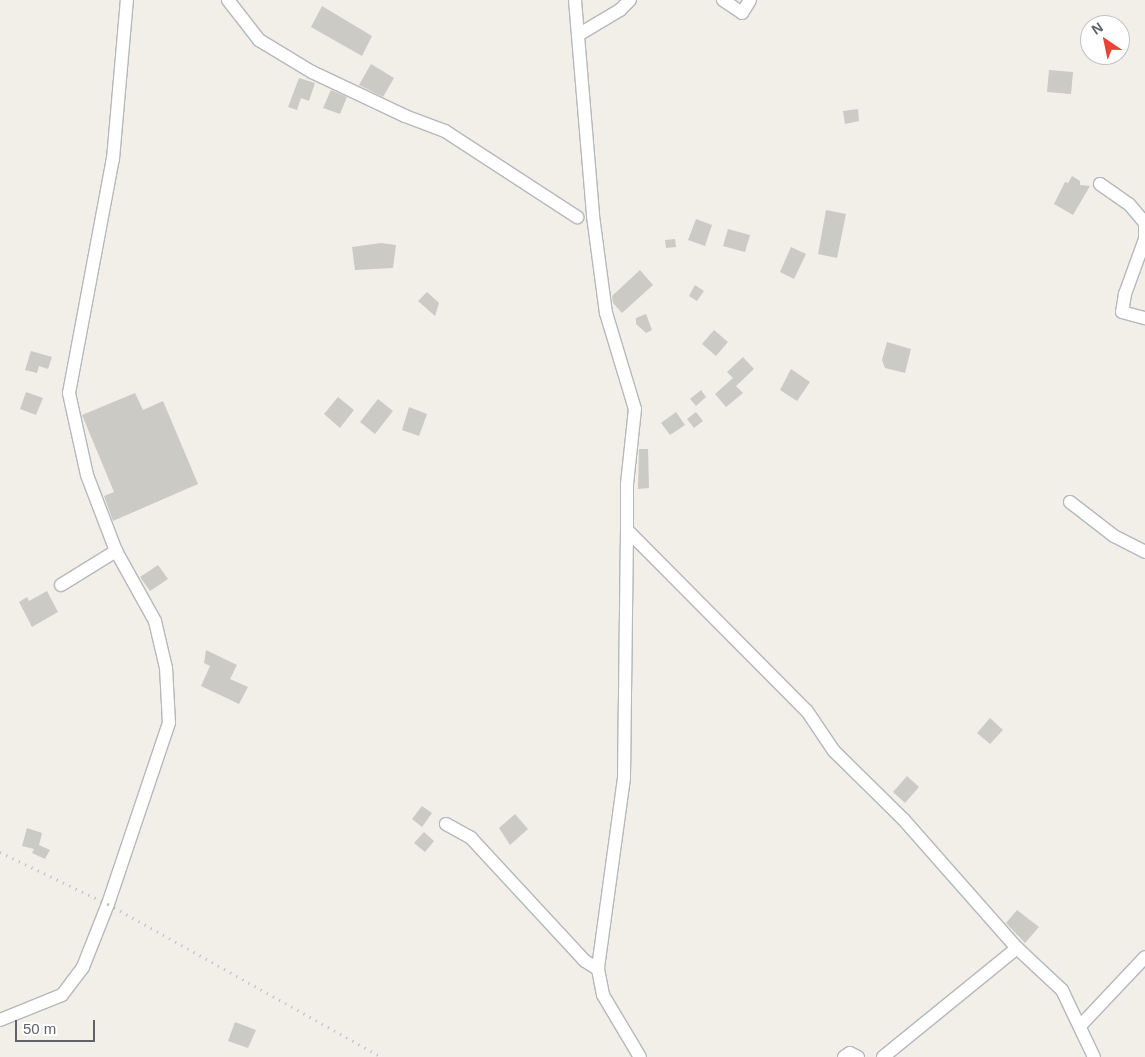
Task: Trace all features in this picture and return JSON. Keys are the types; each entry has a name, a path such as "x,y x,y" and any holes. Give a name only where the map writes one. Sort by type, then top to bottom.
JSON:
{"street":[{"path":"0,1020 62,995 82,967 108,904 170,722 166,668 155,621 116,551 88,474 69,393 114,159 127,0"},
{"path":"228,0 259,40 312,72 405,116 445,131 577,217"},
{"path":"575,0 593,216 606,313 635,409 627,484 624,778 598,969 603,995 640,1057"},
{"path":"578,35 620,10 630,0"},
{"path":"723,0 742,13 750,0"},
{"path":"1100,184 1129,204 1145,223 1145,239 1125,294 1122,312 1145,318"},
{"path":"1070,502 1114,536 1145,552"},
{"path":"627,530 807,710 834,751 904,820 1017,948 1062,990 1081,1025 1094,1057"},
{"path":"61,585 116,551"},
{"path":"446,824 471,838 586,961 598,969"},
{"path":"883,1057 1017,948"},
{"path":"1081,1025 1145,957"},
{"path":"844,1057 850,1053 858,1057"}],"building":[{"path":"322,6 372,36 362,56 311,27"},
{"path":"371,64 394,78 383,97 359,85"},
{"path":"1049,70 1073,72 1071,94 1047,92"},
{"path":"299,78 315,83 309,101 301,98 297,110 288,107"},
{"path":"331,90 347,97 340,114 323,108"},
{"path":"858,109 859,121 845,124 843,111"},
{"path":"1072,176 1080,181 1080,185 1090,186 1073,215 1054,204 1065,182 1068,183"},
{"path":"826,210 846,214 837,258 818,254"},
{"path":"696,219 712,225 705,246 688,240"},
{"path":"728,229 750,235 745,252 723,246"},
{"path":"675,239 676,247 666,248 665,240"},
{"path":"381,243 396,245 393,268 355,270 352,247"},
{"path":"791,247 806,254 794,279 780,272"},
{"path":"640,270 653,285 622,313 613,303 612,296"},
{"path":"695,285 704,291 697,301 689,296"},
{"path":"427,292 439,303 435,316 418,301"},
{"path":"646,314 652,330 646,333 636,324 636,318"},
{"path":"714,330 728,342 716,356 702,344"},
{"path":"887,342 911,349 905,373 885,368 882,360"},
{"path":"31,351 52,357 48,369 39,366 37,373 25,370"},
{"path":"743,357 754,369 736,386 743,393 726,407 715,394 733,378 727,372"},
{"path":"791,369 810,382 797,401 780,390"},
{"path":"701,390 706,397 696,406 690,399"},
{"path":"26,392 43,398 36,415 20,409"},
{"path":"135,393 143,410 163,401 198,484 113,521 104,496 114,492 82,415"},
{"path":"338,397 354,410 340,428 324,414"},
{"path":"378,399 393,411 375,434 360,422"},
{"path":"409,407 427,414 419,436 402,430"},
{"path":"676,412 685,425 670,435 661,423"},
{"path":"696,412 703,421 694,428 687,419"},
{"path":"639,449 648,449 649,488 638,489"},
{"path":"158,565 168,579 150,591 140,577"},
{"path":"47,591 58,612 32,627 19,602 27,597 29,601"},
{"path":"206,650 237,665 230,679 248,687 239,704 201,686 210,666 204,663"},
{"path":"990,718 1003,730 990,744 977,733"},
{"path":"907,776 919,787 905,803 893,792"},
{"path":"422,806 432,813 422,827 412,819"},
{"path":"515,814 528,829 510,845 499,828"},
{"path":"27,828 42,833 39,845 50,850 45,859 32,853 34,849 22,846"},
{"path":"424,832 434,841 425,852 414,843"},
{"path":"1017,910 1039,927 1025,943 1006,923"},
{"path":"235,1022 256,1030 248,1048 228,1041"}],"railway":[{"path":"0,852 108,904 382,1057"}]}
